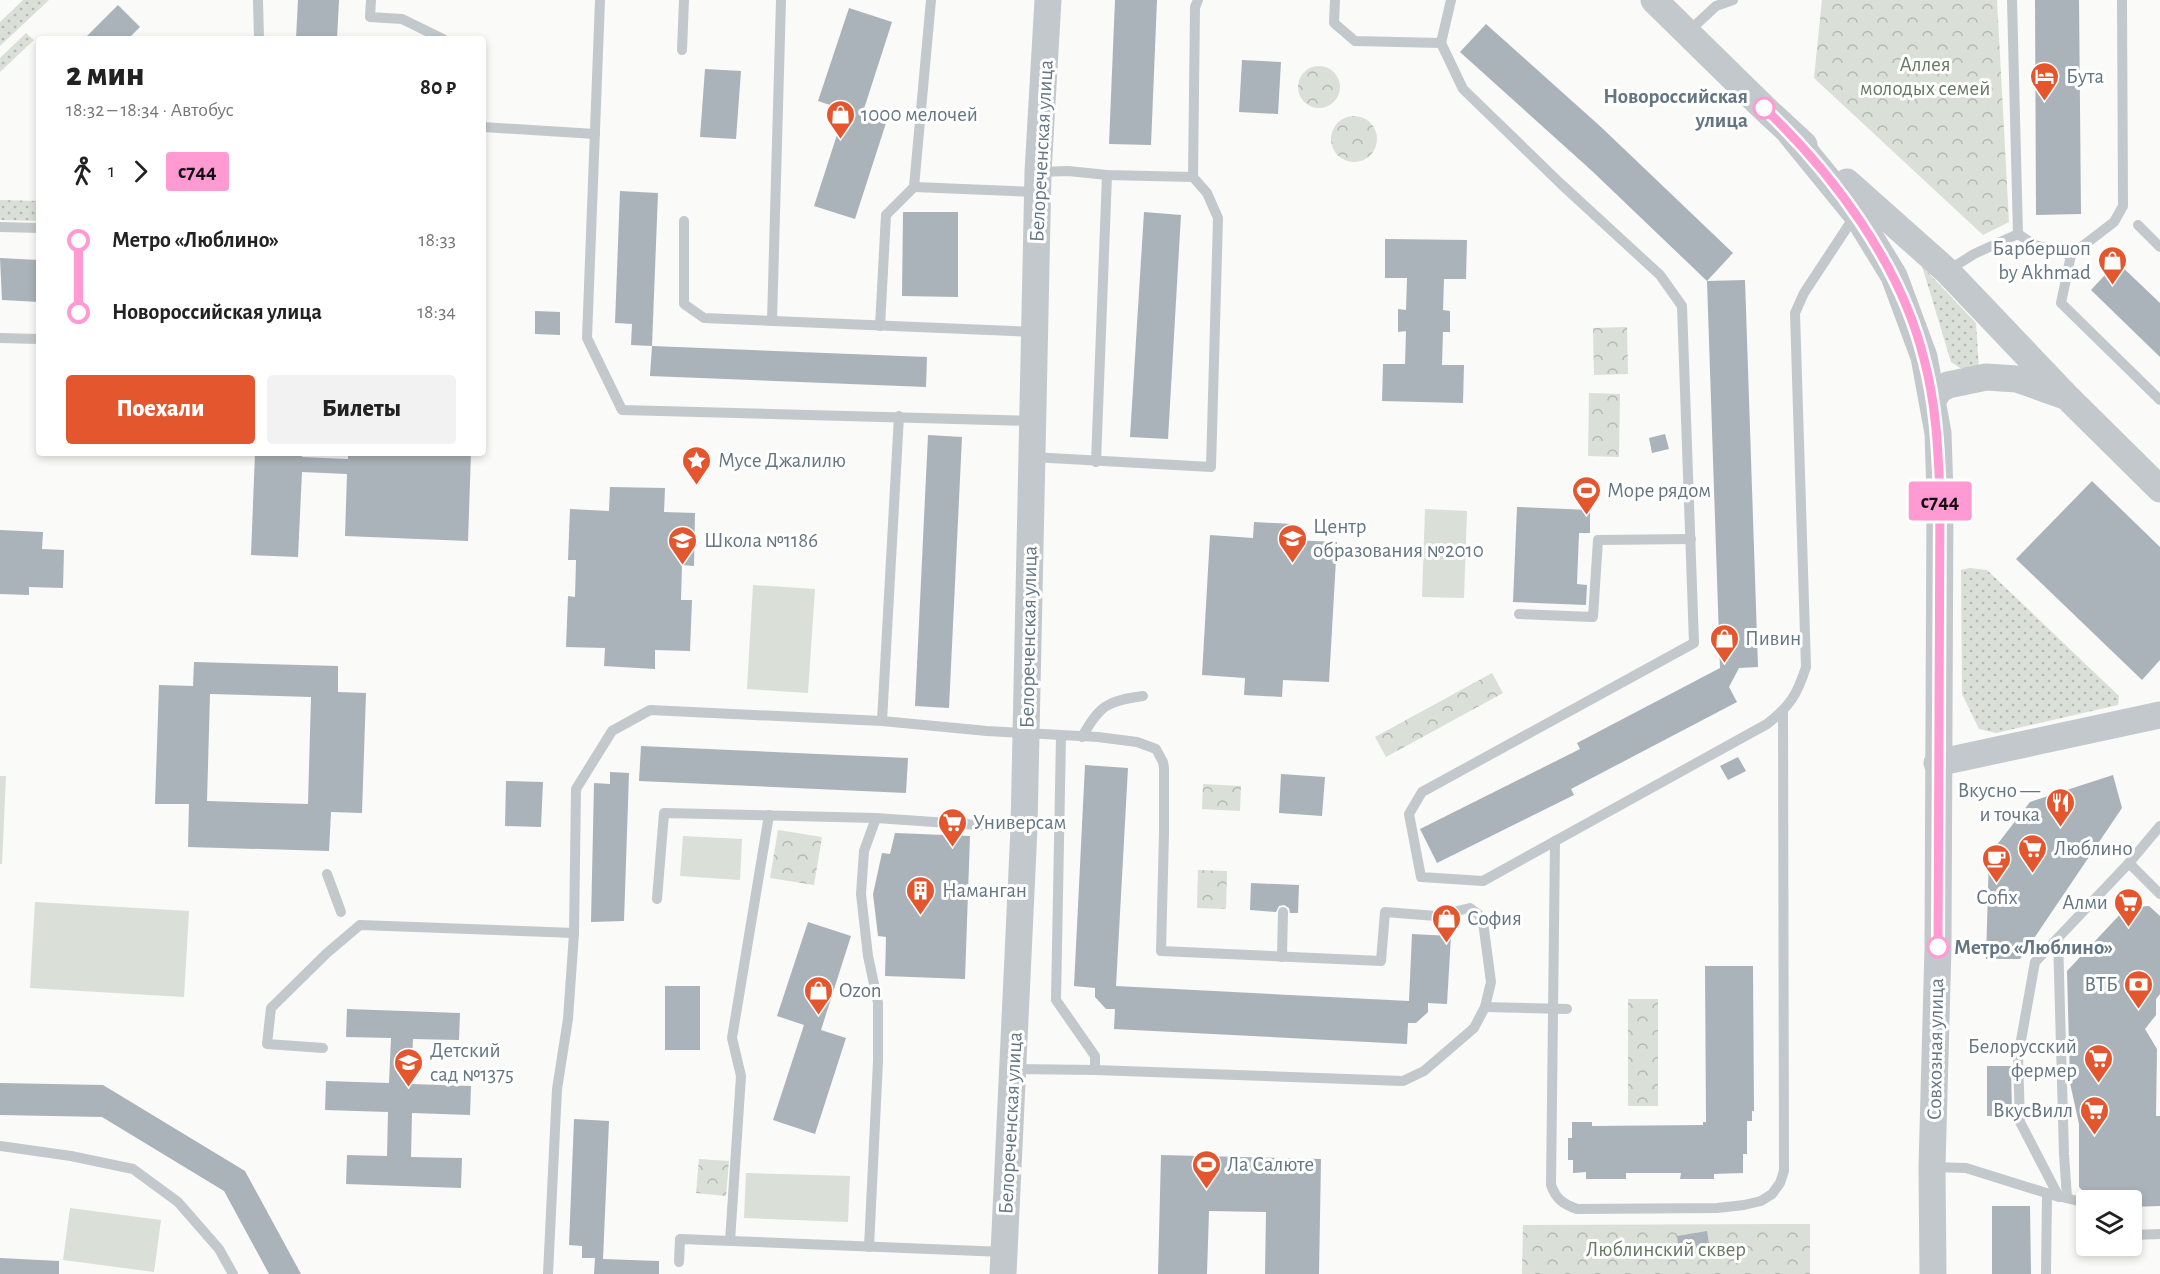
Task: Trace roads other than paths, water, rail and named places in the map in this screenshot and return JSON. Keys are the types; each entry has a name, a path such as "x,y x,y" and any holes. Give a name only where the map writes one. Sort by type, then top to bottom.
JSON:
{"street":[{"name":"Белореченская улица","path":"1004,1263 1024,828 1038,182 1048,0"},
{"path":"1654,0 1791,133 1947,271 2066,396 2160,489"},
{"path":"1791,133 1856,213 1894,276 1924,357 1938,433 1940,494 1937,763 2160,715"},
{"path":"1933,400 1939,390 1948,385 1986,377 2017,379 2066,396"},
{"name":"Совхозная улица","path":"1933,1274 1932,1167 1938,947 1937,763"}],"lane":[{"path":"258,0 259,36"},
{"path":"371,0 370,17 402,19 437,36"},
{"path":"600,0 587,338 622,410 1032,421"},
{"path":"682,50 684,0"},
{"path":"772,321 781,0"},
{"path":"879,326 886,216 914,187 931,0"},
{"path":"1032,457 1211,467 1218,218 1208,193 1193,177 1195,7 1198,0"},
{"path":"1335,0 1334,23 1355,41 1441,43"},
{"path":"1451,0 1441,43 1463,89 1660,275 1682,306 1694,643 1422,792 1409,814 1421,877 1483,881 1767,724 1783,712 1799,688 1806,667 1795,313 1804,293 1856,213"},
{"path":"1688,32 1716,6 1733,0"},
{"path":"2012,0 2018,234"},
{"path":"2122,0 2123,206 2114,222 2071,255 2061,303 2160,400"},
{"path":"486,127 595,134"},
{"path":"914,187 1038,182 1068,171 1107,175 1193,177"},
{"path":"1096,462 1107,175"},
{"path":"684,221 684,304 704,318 1034,332"},
{"path":"2138,225 2160,247"},
{"path":"0,227 36,228"},
{"path":"2018,234 2035,245 2071,255"},
{"path":"1947,271 1974,254 2018,234"},
{"path":"0,338 36,339"},
{"path":"882,721 899,416"},
{"path":"1519,614 1593,617 1598,540 1691,539"},
{"path":"1082,737 1098,712 1115,700 1143,696"},
{"path":"548,1274 557,1089 568,1019 574,933 576,789 612,731 650,710 882,721 1046,733 1137,742 1156,749 1163,762 1161,951 1381,961 1385,912 1436,916 1470,908 1483,922 1491,982 1485,1008 1474,1028 1424,1071 1403,1081 1012,1069"},
{"path":"1556,841 1552,1008 1551,1185 1554,1194 1560,1202 1577,1209 1717,1208 1761,1201 1772,1194 1780,1183 1784,1171 1783,712"},
{"path":"1061,736 1056,1000 1095,1056 1095,1070"},
{"path":"657,898 664,813 876,818 1024,828"},
{"path":"730,1241 741,1076 732,1038 769,815"},
{"path":"869,1247 878,1062 878,1003 868,956 861,894 864,851 876,818"},
{"path":"2063,1198 2020,1122 2018,1057 2036,962 2129,863 2160,826"},
{"path":"2129,863 2160,894"},
{"path":"327,874 341,912"},
{"path":"1282,957 1283,912"},
{"path":"323,1048 267,1044 271,1008 327,952 360,925 574,933"},
{"path":"2058,938 2064,1154 2063,1198"},
{"path":"1485,1008 1567,1009"},
{"path":"0,1146 71,1156 133,1169 177,1203 219,1249 233,1274"},
{"path":"1932,1167 1966,1168 2076,1201"},
{"path":"2046,1274 2047,1193"},
{"path":"2142,1235 2160,1234"},
{"path":"679,1262 680,1239 869,1247 1004,1263"}],"place":[{"name":"Бута","path":"2045,102"},
{"name":"Новороссийская улица","path":"1764,108"},
{"name":"1000 мелочей","path":"840,140"},
{"name":"Барбершоп by Akhmad","path":"2112,286"},
{"name":"Мусе Джалилю","path":"697,486"},
{"name":"Море рядом","path":"1586,516"},
{"name":"Центр образования №2010","path":"1292,564"},
{"name":"Школа №1186","path":"683,566"},
{"name":"Пивин","path":"1724,664"},
{"name":"Вкусно — и точка","path":"2061,828"},
{"name":"Универсам","path":"952,848"},
{"name":"Люблино","path":"2033,874"},
{"name":"Cofix","path":"1997,884"},
{"name":"Наманган","path":"921,916"},
{"name":"Алми","path":"2129,928"},
{"name":"София","path":"1446,944"},
{"name":"Метро «Люблино»","path":"1938,947"},
{"name":"ВТБ","path":"2139,1010"},
{"name":"Ozon","path":"818,1016"},
{"name":"Белорусский фермер","path":"2098,1084"},
{"name":"Детский сад №1375","path":"409,1088"},
{"name":"ВкусВилл","path":"2094,1136"},
{"name":"Ла Салюте","path":"1206,1190"}],"park label":[{"name":"Аллея молодых семей","path":"1925,76"},
{"name":"Люблинский сквер","path":"1666,1249"}]}
